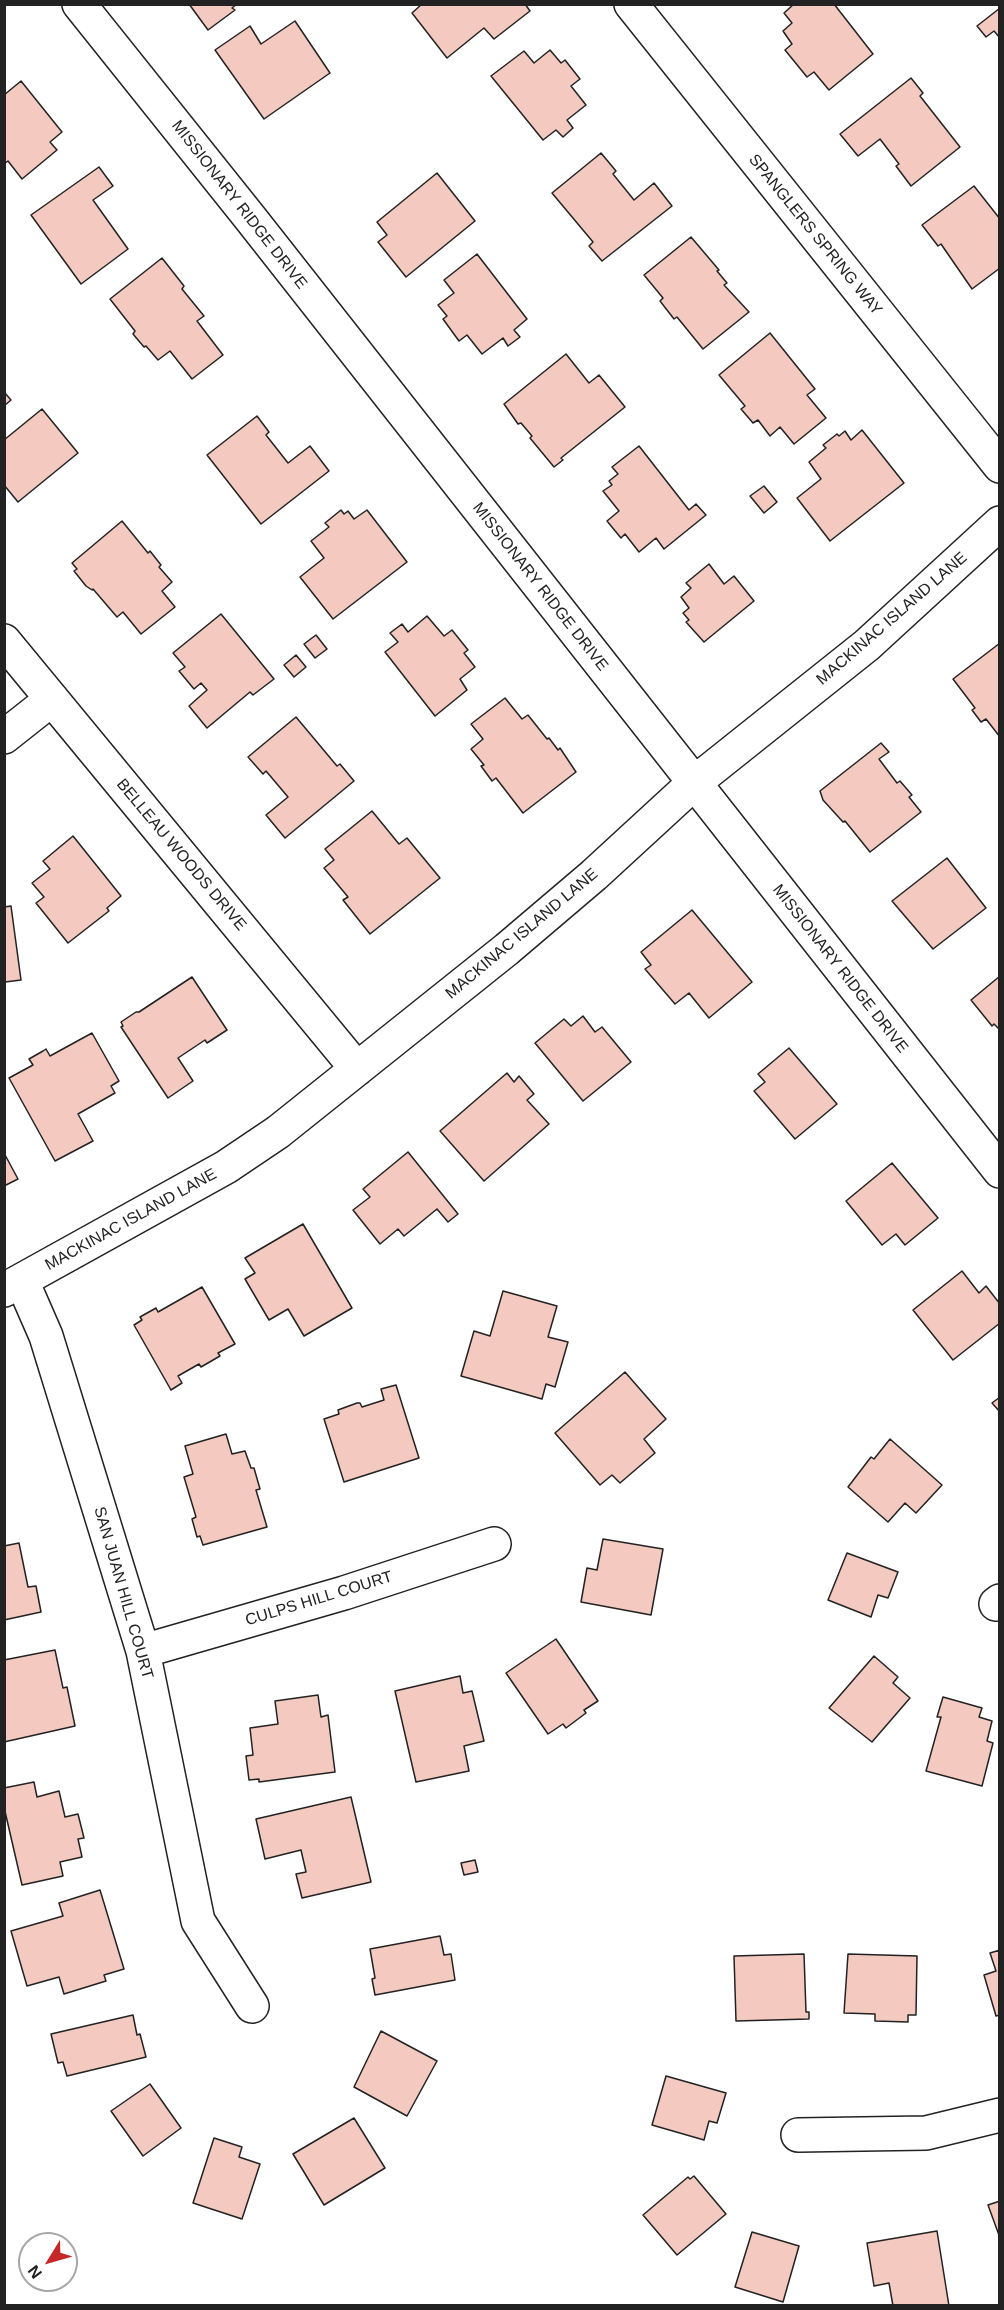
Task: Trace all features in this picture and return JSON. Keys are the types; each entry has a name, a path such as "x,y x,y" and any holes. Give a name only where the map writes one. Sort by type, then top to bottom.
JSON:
{"street":[{"name":"MISSIONARY RIDGE DRIVE","path":"79,4 999,1171"},
{"name":"SPANGLERS SPRING WAY","path":"631,4 999,466"},
{"name":"MACKINAC ISLAND LANE","path":"13,1285 226,1167 278,1132 594,875 694,783 867,645 999,524"},
{"name":"BELLEAU WOODS DRIVE","path":"4,641 357,1069"},
{"path":"4,737 52,699"},
{"name":"SAN JUAN HILL COURT","path":"13,1285 46,1336 143,1651 198,1921 252,2006"},
{"name":"CULPS HILL COURT","path":"143,1651 344,1593 494,1544"},
{"path":"798,2134 926,2133 999,2115"}],"building":[{"path":"189,4 237,4 232,8 235,10 208,30"},
{"path":"422,4 525,4 530,11 494,39 484,28 447,58 412,13"},
{"path":"794,4 834,4 873,54 829,90 814,72 807,77 785,50 792,44 783,31 792,23 784,13"},
{"path":"1000,8 1000,38 994,31 986,37 977,26"},
{"path":"295,21 330,73 264,119 215,50 250,26 261,44"},
{"path":"550,50 561,63 565,60 580,79 571,86 586,105 567,120 573,128 563,137 556,130 543,140 491,76 524,51 534,63"},
{"path":"911,78 923,93 920,96 960,147 911,186 896,166 899,164 880,139 858,156 840,134"},
{"path":"21,81 62,132 50,142 57,150 22,179 8,161 4,164 4,95"},
{"path":"601,153 616,171 613,174 634,200 654,183 672,206 602,261 589,246 593,242 552,193"},
{"path":"99,167 113,186 93,200 128,249 81,284 31,215"},
{"path":"437,173 475,221 406,277 378,242 387,235 377,222"},
{"path":"974,186 1000,219 1000,268 972,289 941,244 938,246 922,225"},
{"path":"691,237 719,270 717,271 727,283 724,285 749,312 703,349 677,317 674,319 660,301 663,298 644,275"},
{"path":"477,254 527,319 514,330 520,337 508,346 503,338 482,354 467,335 459,341 443,319 447,316 438,305 454,293 444,280"},
{"path":"162,258 184,286 182,289 204,316 197,321 223,355 192,379 170,351 158,360 146,346 144,347 133,334 135,331 110,299"},
{"path":"770,333 815,389 807,395 826,418 794,444 780,427 770,436 758,420 753,423 741,409 745,406 719,375"},
{"path":"566,354 589,383 599,375 625,407 561,458 563,460 554,467 530,438 532,436 521,423 518,424 504,404"},
{"path":"4,392 11,400 4,406"},
{"path":"42,409 78,453 18,502 4,485 4,440"},
{"path":"257,416 269,432 266,435 288,463 310,446 329,471 261,524 207,455"},
{"path":"862,430 904,483 830,541 797,498 821,479 809,462 826,448 823,445 845,431 851,440"},
{"path":"639,446 689,510 696,504 706,515 664,549 656,538 639,552 625,534 621,538 607,521 619,511 603,491 612,485 609,481 618,474 612,467"},
{"path":"764,486 777,502 764,513 750,496"},
{"path":"341,510 344,514 348,511 354,519 367,510 407,562 333,619 300,577 324,558 311,541 329,527 325,523"},
{"path":"122,521 148,553 150,551 161,565 159,567 172,582 162,591 175,607 141,634 123,612 117,617 93,589 86,586 74,571 77,569 72,563"},
{"path":"709,564 724,584 734,576 754,601 704,642 686,622 689,620 683,613 689,608 681,597 691,588 686,583"},
{"path":"221,614 274,679 253,695 250,692 207,728 189,706 207,690 201,683 194,689 179,671 185,667 173,653"},
{"path":"427,616 444,636 452,630 468,650 464,653 475,667 460,679 467,690 435,716 385,652 398,642 390,633 402,624 408,632"},
{"path":"316,635 327,649 315,658 304,644"},
{"path":"1000,643 1000,737 986,719 981,722 972,710 975,708 953,679"},
{"path":"296,655 306,667 294,677 284,665"},
{"path":"505,698 522,719 528,715 547,739 549,738 558,750 560,748 576,772 523,813 496,778 492,781 481,766 484,765 471,749 483,739 471,724"},
{"path":"296,717 337,766 340,764 354,781 285,838 266,815 288,797 266,771 263,774 248,757"},
{"path":"881,743 889,752 879,759 897,783 900,781 912,795 909,797 921,812 870,852 845,821 843,822 823,800 820,791"},
{"path":"372,811 399,844 407,838 440,878 370,934 343,900 348,897 324,868 334,860 325,849"},
{"path":"73,836 121,896 107,908 109,911 68,943 36,903 44,897 32,883 50,869 43,861"},
{"path":"947,858 986,908 933,949 892,901"},
{"path":"11,906 21,980 5,982 4,907"},
{"path":"692,910 752,982 709,1018 689,993 675,1004 645,969 651,965 641,952"},
{"path":"1000,976 1000,1030 994,1024 992,1026 971,1000"},
{"path":"192,977 227,1030 207,1043 205,1040 178,1058 193,1081 168,1098 121,1027 123,1026 121,1022"},
{"path":"583,1016 595,1032 602,1027 631,1062 583,1101 535,1043 564,1019 571,1026"},
{"path":"92,1033 119,1081 111,1086 115,1093 78,1114 93,1141 55,1161 9,1078 33,1065 29,1059 46,1049 50,1056"},
{"path":"789,1048 837,1104 795,1139 754,1091 765,1082 758,1074"},
{"path":"507,1073 514,1082 519,1076 534,1094 527,1100 549,1124 484,1181 440,1131"},
{"path":"408,1152 458,1214 448,1222 437,1209 404,1236 398,1229 380,1244 353,1210 370,1197 363,1189"},
{"path":"4,1153 18,1179 4,1186"},
{"path":"892,1163 938,1218 905,1245 896,1234 882,1245 846,1201"},
{"path":"303,1224 352,1308 304,1336 288,1309 269,1320 245,1279 255,1273 245,1258"},
{"path":"962,1271 979,1293 986,1286 1000,1304 1000,1323 953,1360 913,1310"},
{"path":"202,1287 235,1344 218,1353 220,1356 201,1367 199,1364 178,1376 182,1383 171,1390 134,1325 142,1320 140,1317 156,1308 158,1312"},
{"path":"503,1291 557,1306 548,1337 568,1342 555,1387 546,1384 542,1399 461,1376 474,1331 490,1336"},
{"path":"625,1372 666,1419 644,1439 655,1453 620,1483 612,1475 600,1485 555,1433"},
{"path":"396,1385 419,1458 344,1482 324,1419 339,1414 338,1410 357,1403 360,1403 362,1407 384,1400 381,1389"},
{"path":"1000,1397 1000,1412 992,1403"},
{"path":"226,1434 232,1454 245,1451 251,1468 254,1468 260,1489 256,1490 267,1527 203,1545 200,1536 197,1537 192,1519 196,1517 184,1477 193,1474 185,1446"},
{"path":"890,1439 942,1485 916,1513 905,1503 888,1522 848,1487 871,1457 874,1459"},
{"path":"603,1539 663,1549 651,1615 581,1602 587,1568 597,1570"},
{"path":"19,1543 28,1587 36,1586 41,1612 4,1620 4,1546"},
{"path":"847,1553 898,1572 888,1598 878,1595 871,1617 828,1600"},
{"path":"556,1639 598,1701 584,1710 586,1713 566,1728 563,1724 548,1734 506,1673"},
{"path":"55,1650 63,1688 67,1687 75,1726 4,1742 4,1660"},
{"path":"874,1656 898,1677 893,1683 910,1698 872,1742 829,1708"},
{"path":"460,1676 463,1693 472,1691 484,1741 464,1746 469,1771 416,1782 395,1691"},
{"path":"318,1695 321,1717 328,1715 335,1772 259,1782 259,1779 249,1780 246,1756 253,1755 250,1728 278,1724 275,1701"},
{"path":"943,1697 982,1708 979,1717 992,1721 987,1741 993,1743 982,1786 926,1771 941,1717 937,1717"},
{"path":"34,1782 37,1797 59,1791 65,1817 78,1814 84,1838 78,1839 82,1857 60,1862 63,1876 22,1885 4,1807 4,1788"},
{"path":"351,1797 371,1882 302,1898 296,1874 306,1872 301,1850 265,1859 256,1819"},
{"path":"475,1860 478,1872 464,1875 461,1863"},
{"path":"100,1890 124,1969 104,1975 106,1981 64,1994 59,1977 27,1986 11,1931 63,1916 59,1903"},
{"path":"440,1936 444,1955 451,1954 455,1980 375,1995 372,1979 375,1978 370,1949"},
{"path":"1000,1950 1000,2015 996,2016 984,1975 996,1971 990,1953"},
{"path":"804,1954 806,2012 809,2012 809,2019 736,2021 734,1956"},
{"path":"848,1954 917,1956 916,2015 908,2015 908,2022 875,2021 875,2014 844,2013"},
{"path":"133,2015 137,2035 140,2034 146,2057 67,2076 63,2062 58,2063 51,2034"},
{"path":"381,2031 437,2061 407,2116 354,2087"},
{"path":"666,2076 726,2093 717,2123 709,2121 704,2140 652,2125"},
{"path":"150,2084 181,2128 143,2156 111,2111"},
{"path":"354,2118 385,2168 324,2205 293,2154"},
{"path":"214,2138 242,2147 239,2157 260,2164 242,2219 193,2203"},
{"path":"694,2176 726,2214 677,2255 643,2215 688,2177 690,2179"},
{"path":"1000,2201 1000,2238 988,2205"},
{"path":"937,2231 949,2306 893,2306 889,2283 874,2286 867,2243"},
{"path":"752,2232 799,2246 783,2302 735,2287"}]}
